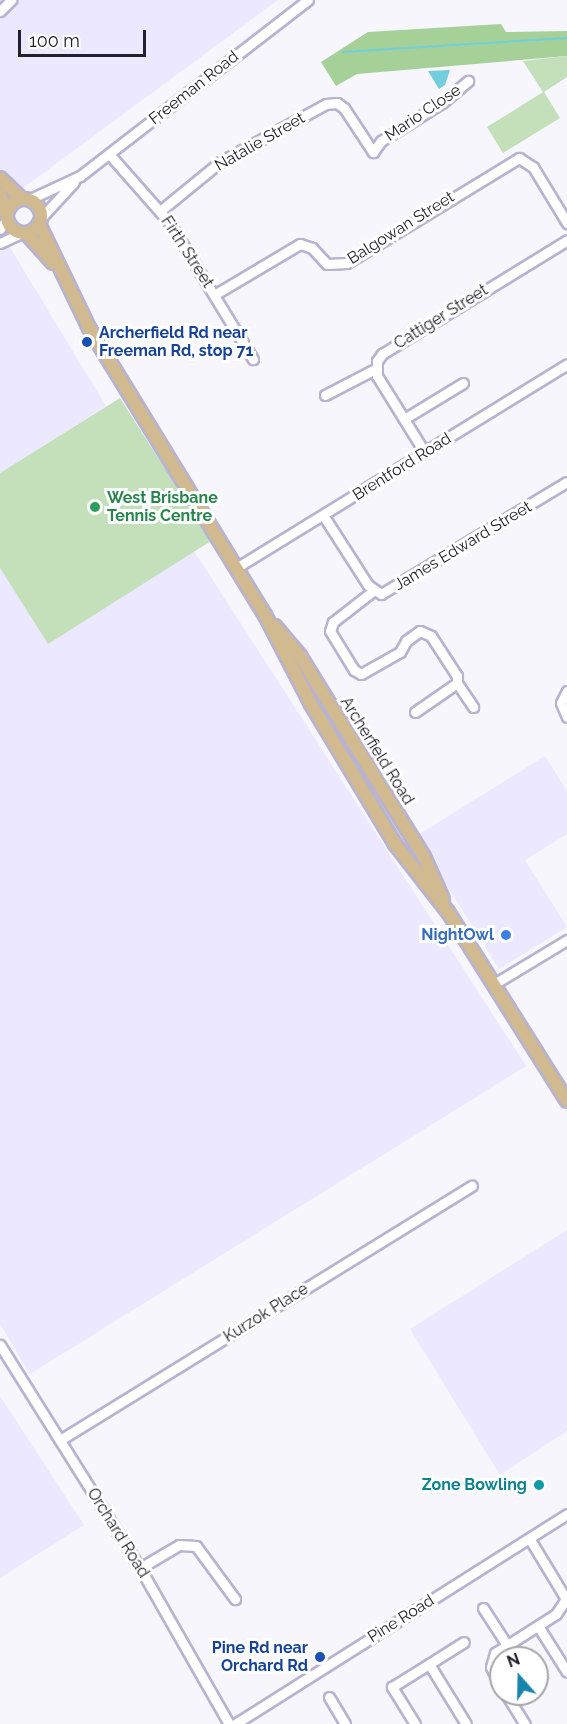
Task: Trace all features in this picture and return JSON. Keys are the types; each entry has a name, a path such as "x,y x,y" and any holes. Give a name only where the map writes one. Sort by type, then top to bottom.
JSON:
{"main road":[{"path":"0,178 25,200 37,205 40,221 23,233 5,221 0,195"},
{"path":"5,221 12,204 25,200"},
{"name":"Archerfield Road","path":"40,221 56,266 89,328 265,615 310,704 395,844 448,912 567,1101"},
{"name":"Archerfield Road","path":"23,233 56,266"},
{"name":"Archerfield Road","path":"265,615 300,656 412,837 448,912"}],"street":[{"path":"0,11 11,0"},
{"name":"Freeman Road","path":"40,221 80,176 308,0"},
{"name":"Mario Close","path":"337,103 344,108 373,152 381,141 443,102 468,81"},
{"name":"Natalie Street","path":"160,211 240,150 326,105 337,103"},
{"name":"Firth Street","path":"109,154 160,211 253,359"},
{"name":"Balgowan Street","path":"214,295 300,244 312,248 327,264 347,263 519,158 533,167 567,223"},
{"name":"Freeman Road","path":"25,200 80,176"},
{"path":"0,243 23,233"},
{"name":"Cattiger Street","path":"375,369 382,354 567,240"},
{"name":"Brentford Road","path":"236,568 567,364"},
{"path":"325,395 375,369 425,453"},
{"path":"404,419 463,383"},
{"name":"James Edward Street","path":"323,515 373,591 389,591 567,482"},
{"path":"373,591 329,626 354,670 367,673 400,652 406,641 420,631 432,636 473,707"},
{"path":"415,712 458,683"},
{"path":"567,692 561,702 567,717"},
{"path":"494,984 567,940"},
{"name":"Kurzok Place","path":"60,1440 472,1186"},
{"name":"Orchard Road","path":"0,1346 140,1568 229,1724"},
{"name":"Pine Road","path":"235,1724 567,1514"},
{"path":"483,1608 507,1645 561,1611 566,1599 529,1538"},
{"path":"140,1568 179,1545 196,1546 235,1599"},
{"path":"538,1626 567,1672"},
{"path":"415,1724 392,1688 464,1642"},
{"path":"429,1664 466,1724"},
{"path":"329,1697 345,1724"},
{"path":"514,1706 525,1724"}],"shaded area":[{"path":"0,0 278,0 0,205"},
{"path":"0,231 106,406 0,473"},
{"path":"194,551 526,1066 30,1374 0,1324 0,568 48,643"},
{"path":"545,756 567,791 567,834 525,860 567,927 499,969 416,836"},
{"path":"567,1230 567,1431 500,1475 410,1329"},
{"path":"0,1396 84,1525 0,1578"}],"green space":[{"path":"501,24 506,32 567,31 567,56 357,74 336,86 321,62 368,32"},
{"path":"567,56 567,77 544,92 560,118 503,153 487,127 543,92 523,61"},
{"name":"West Brisbane Tennis Centre","path":"120,398 211,541 48,644 0,568 0,473"}],"water":[{"path":"450,70 445,85 439,89 428,71"}],"waterway":[{"path":"343,52 567,38"}],"place":[{"name":"Archerfield Rd near Freeman Rd, stop 71","path":"87,342"},
{"name":"West Brisbane Tennis Centre","path":"95,507"},
{"name":"NightOwl","path":"506,935"},
{"name":"Zone Bowling","path":"539,1485"},
{"name":"Pine Rd near Orchard Rd","path":"320,1657"}]}
